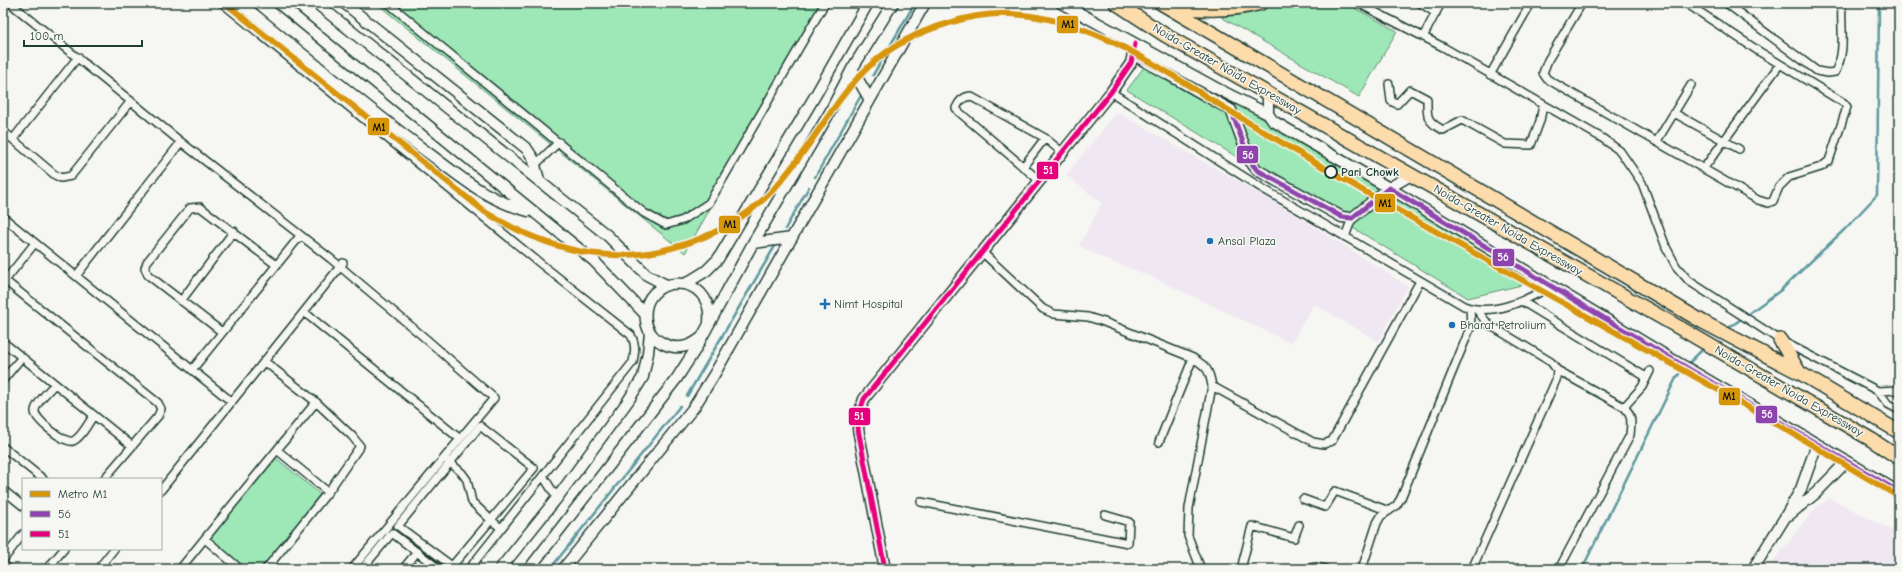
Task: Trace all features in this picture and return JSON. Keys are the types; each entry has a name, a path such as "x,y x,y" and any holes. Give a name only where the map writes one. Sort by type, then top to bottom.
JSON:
{"highway":[{"name":"Noida-Greater Noida Expressway","path":"1116,3 1165,34 1724,353 1899,458"},
{"path":"1163,4 1200,10 1219,10 1261,3"},
{"name":"Noida-Greater Noida Expressway","path":"1163,4 1703,322 1800,373 1899,432"},
{"path":"1780,340 1800,373"}],"street":[{"path":"10,3 181,142 300,236 341,265 494,398 460,439 448,460 398,526 452,566 491,520 534,468 480,426 448,460 352,569"},
{"path":"222,3 547,269 631,335 635,343 633,362 469,569"},
{"path":"240,3 396,129 489,197 512,207 532,212"},
{"path":"278,3 532,212 594,261 645,314 650,332 648,353 643,377 628,401 557,498 500,569"},
{"path":"316,3 608,236 647,275 666,285"},
{"path":"344,3 527,149 535,165 539,180"},
{"path":"388,3 644,213 661,224 670,225 683,220 709,203 825,3"},
{"path":"685,284 706,271 718,259 816,96 868,3"},
{"path":"529,569 677,378 695,350 700,338 753,242 830,112 852,69 893,3"},
{"path":"563,569 694,407 925,3"},
{"path":"1061,3 1214,87 1268,114 1273,121 1389,188 1670,358 1899,492"},
{"path":"1358,3 1423,37 1602,138 1620,151 1642,183 1666,247 1676,266 1689,281 1722,304 1780,340 1878,391 1888,404 1899,410"},
{"path":"1420,3 1436,13"},
{"path":"1423,37 1441,3"},
{"path":"1490,75 1531,3"},
{"path":"1582,3 1548,60 1543,70 1544,76 1555,85 1657,141 1758,200 1768,203 1774,201 1779,187 1789,176 1821,167 1829,161 1847,106 1686,3"},
{"path":"1726,3 1817,71 1828,73 1835,72 1840,65 1842,53 1842,3"},
{"path":"1135,44 1135,61"},
{"path":"885,569 877,521 860,446 858,429 860,411 864,399 1112,92 1135,61 1150,52"},
{"path":"13,139 78,57"},
{"path":"1135,61 1231,110 1250,161 1257,170 1342,217 1352,218"},
{"path":"1704,168 1780,64"},
{"path":"852,69 870,100"},
{"path":"1389,84 1391,101 1397,104 1410,90 1427,99 1427,114 1432,124 1443,130 1462,120 1505,144 1531,145 1540,122 1543,105"},
{"path":"1657,141 1691,85"},
{"path":"1112,92 1249,181 1420,281 1474,309 1488,324 1551,362 1557,370 1624,407 1630,412 1632,422 1630,435 1559,569"},
{"path":"1268,93 1268,114"},
{"path":"1040,181 959,112 956,108 958,103 964,97 970,96 1045,138 1063,153"},
{"path":"3,131 55,175 62,178 71,176 131,101"},
{"path":"1674,113 1738,149"},
{"path":"1023,167 1045,138"},
{"path":"76,276 181,142"},
{"path":"535,165 558,142"},
{"path":"1249,181 1257,170"},
{"path":"1345,237 1352,218 1389,188 1411,175"},
{"path":"222,332 148,275 144,268 146,262 190,208 200,208 276,264"},
{"path":"3,217 232,402"},
{"path":"181,301 234,232"},
{"path":"192,370 300,236"},
{"path":"753,242 792,238"},
{"path":"1899,242 1897,252 1899,255"},
{"path":"35,243 4,281 158,403 161,408 158,416 131,445 105,478"},
{"path":"982,252 1043,309 1054,314 1088,317 1104,322 1193,358 1203,364 1210,372 1212,386 1187,521 1188,536 1201,569"},
{"path":"162,489 341,265"},
{"path":"1212,386 1313,442 1324,444 1332,441 1420,281"},
{"path":"645,314 648,302 655,292 666,285 675,283 685,284 700,292 705,299 708,306 709,323"},
{"path":"1474,309 1523,302 1552,286"},
{"path":"1523,302 1648,374 1633,398 1624,407"},
{"path":"1362,569 1376,523 1381,516 1396,506 1401,498 1471,326 1474,309"},
{"path":"304,312 460,439"},
{"path":"650,332 655,338 669,347 686,346 700,338"},
{"path":"3,342 131,445"},
{"path":"3,380 22,357"},
{"path":"1159,442 1193,358"},
{"path":"264,361 316,402 352,436 360,446 328,492 266,569"},
{"path":"1472,569 1556,380 1557,370"},
{"path":"55,384 36,406 34,411 37,418 65,441 72,442 76,439 94,415"},
{"path":"1878,391 1899,390"},
{"path":"180,569 316,402"},
{"path":"1753,569 1801,489 1817,444"},
{"path":"3,447 42,478"},
{"path":"277,450 328,492"},
{"path":"448,460 467,480 472,502 502,528"},
{"path":"1784,519 1816,493 1846,462"},
{"path":"543,476 557,498"},
{"path":"1303,499 1325,507 1335,491 1389,511"},
{"path":"4,493 22,505"},
{"path":"921,502 1128,543 1129,522 1106,515"},
{"path":"1241,569 1252,526 1294,538 1299,525"},
{"path":"362,569 392,534 439,569"},
{"path":"3,560 22,535"},
{"path":"205,539 240,569"},
{"path":"47,569 63,550"},
{"path":"98,569 113,550"},
{"path":"403,569 417,552"},
{"path":"3,564 9,569"},
{"path":"1306,569 1316,567 1325,569"}],"shaded area":[{"path":"1117,112 1278,204 1408,286 1378,341 1314,304 1291,343 1152,277 1101,257 1079,246 1102,203 1066,175"},
{"path":"1829,498 1899,534 1899,569 1768,569 1811,513"}],"green space":[{"path":"376,3 827,3 685,253"},
{"path":"1274,3 1345,3 1397,31 1359,97 1221,17"},
{"path":"1150,59 1163,59 1534,282 1468,298 1127,90"},
{"path":"276,458 320,494 261,569 247,569 210,538"}],"waterway":[{"path":"873,75 915,3"},
{"path":"1726,330 1781,290 1845,229 1877,195 1879,3"},
{"path":"815,177 863,92"},
{"path":"785,229 809,187"},
{"path":"687,396 775,246"},
{"path":"1687,365 1705,347"},
{"path":"1582,569 1676,378 1684,368"},
{"path":"550,569 680,406"}],"metro line":[{"name":"M1","path":"225,3 485,212 538,239 565,248 592,253 619,255 647,253 675,247 714,233 749,211 772,191 793,165 845,93 864,72 885,53 912,37 946,24 970,17 995,14 1040,17 1068,24 1121,46 1171,74 1362,190 1722,392 1899,497"}],"transit line":[{"name":"51","path":"885,569 858,429 860,411 864,399 1111,92 1131,63 1135,44"},
{"name":"56","path":"1139,58 1231,110 1250,161 1257,170 1342,217 1352,218 1389,188 1670,358 1899,492"}],"place":[{"name":"Pari Chowk","path":"1331,172"},
{"name":"Ansal Plaza","path":"1210,241"},
{"name":"Nimt Hospital","path":"825,304"},
{"name":"Bharat Petrolium","path":"1452,325"}]}
